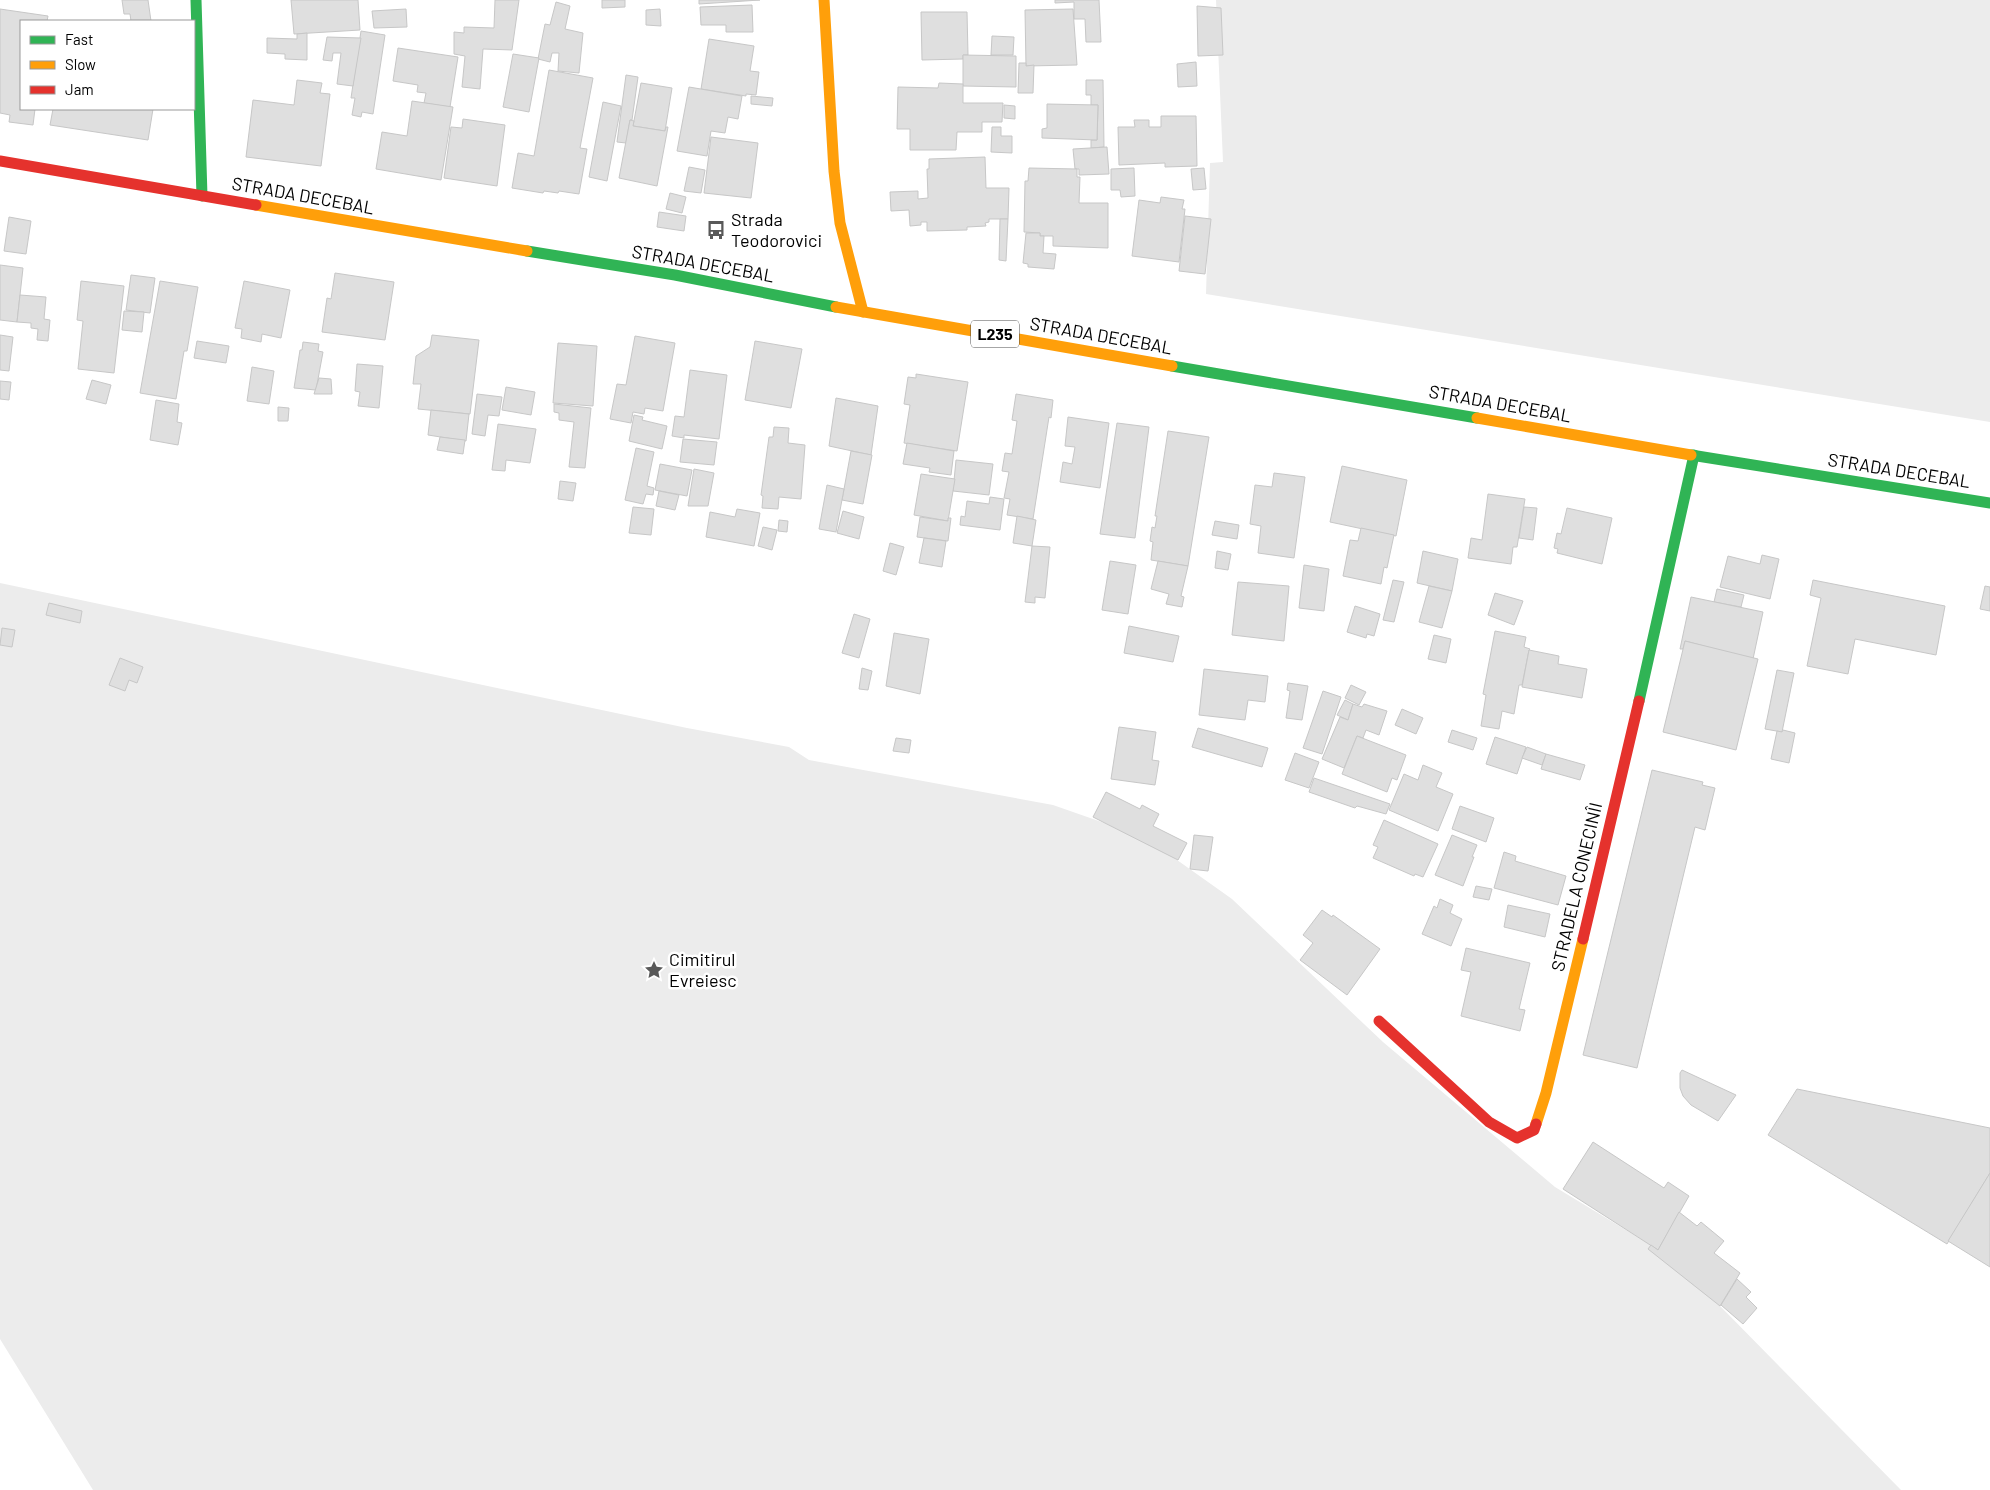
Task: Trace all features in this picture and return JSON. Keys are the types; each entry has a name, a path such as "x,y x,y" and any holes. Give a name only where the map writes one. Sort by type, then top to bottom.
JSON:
{"main road":[{"path":"196,0 202,196"},
{"path":"824,0 834,171 840,223 863,312"},
{"name":"STRADA DECEBAL","path":"0,161 675,275 863,312 1087,352 1990,503"},
{"name":"STRADELA CONECINÎI","path":"1378,1021 1489,1122 1516,1138 1534,1130 1548,1084 1633,729 1694,455"}],"shaded area":[{"path":"1216,0 1990,0 1990,422 1206,294 1210,163 1223,162"},
{"name":"Cimitirul Evreiesc","path":"0,583 687,728 789,747 809,760 1053,805 1113,826 1170,855 1232,899 1383,1042 1555,1187 1664,1253 1666,1251 1901,1490 93,1490 0,1339"}],"building":[{"path":"122,0 148,0 151,20 131,20 130,14 124,14"},
{"path":"291,0 358,0 360,30 294,34"},
{"path":"495,0 519,0 512,50 483,49 480,89 462,87 465,56 454,54 454,32 464,33 464,27 494,28"},
{"path":"602,0 625,0 625,7 602,8"},
{"path":"699,0 760,0 699,4"},
{"path":"1055,0 1099,0 1101,42 1086,42 1085,19 1074,19 1074,2 1055,3"},
{"path":"556,2 570,6 565,29 583,33 579,73 558,71 559,53 552,53 550,62 538,59 545,24 550,25"},
{"path":"752,5 753,32 726,32 726,25 701,25 700,7"},
{"path":"1197,6 1221,8 1223,55 1198,56"},
{"path":"0,9 48,16 47,20 20,20 20,110 35,110 33,125 9,122 10,115 0,113"},
{"path":"406,9 407,27 374,28 372,11"},
{"path":"660,9 661,26 646,25 646,10"},
{"path":"1073,9 1077,65 1026,66 1025,10"},
{"path":"921,12 967,12 968,55 963,55 963,59 922,60"},
{"path":"361,31 385,35 373,114 362,112 361,117 352,115 355,98 351,98"},
{"path":"307,33 307,60 285,59 285,54 267,53 267,38 297,39 297,34"},
{"path":"992,36 1014,37 1013,55 991,55"},
{"path":"327,37 361,38 353,86 337,84 341,53 333,53 332,61 323,60"},
{"path":"709,39 754,46 750,71 759,72 756,95 746,94 746,96 701,89"},
{"path":"398,48 458,57 450,107 424,103 426,93 417,92 418,85 393,81"},
{"path":"513,54 539,58 529,112 503,107"},
{"path":"963,55 1016,56 1016,87 963,86"},
{"path":"1196,62 1197,86 1178,87 1177,64"},
{"path":"1019,63 1026,63 1026,66 1034,65 1033,93 1018,93"},
{"path":"549,70 593,78 580,148 587,149 579,194 559,191 558,193 544,191 543,193 512,188 518,153 534,156"},
{"path":"626,75 638,77 632,120 630,120 626,143 617,142"},
{"path":"297,80 322,83 320,93 330,94 321,166 246,157 253,100 294,105"},
{"path":"1086,80 1103,80 1104,147 1091,148 1091,140 1097,140 1098,105 1091,105 1091,95 1086,95"},
{"path":"641,83 672,88 665,131 633,126"},
{"path":"939,83 963,84 963,103 1003,103 1002,122 982,122 982,132 957,132 956,150 910,150 910,129 897,129 898,87 938,88"},
{"path":"689,87 742,96 738,119 728,117 725,133 711,131 707,156 677,151"},
{"path":"751,96 773,98 772,106 751,104"},
{"path":"412,101 453,107 441,180 376,169 382,132 407,136"},
{"path":"603,102 621,106 607,181 589,177"},
{"path":"1047,104 1098,105 1097,140 1042,138 1042,129 1047,128"},
{"path":"1004,105 1015,106 1015,119 1004,118"},
{"path":"53,110 153,110 148,140 50,125"},
{"path":"1161,116 1196,116 1197,166 1165,167 1165,163 1119,165 1118,127 1135,127 1134,120 1149,120 1149,127 1161,127"},
{"path":"463,119 505,125 497,186 444,178 451,127 462,128"},
{"path":"630,120 634,121 633,126 665,131 666,127 668,127 657,186 619,178"},
{"path":"992,127 1001,127 1001,136 1012,136 1012,153 991,152"},
{"path":"711,137 758,143 751,198 704,193"},
{"path":"1107,147 1109,174 1079,175 1079,169 1075,169 1073,149"},
{"path":"985,157 986,188 1009,188 1008,219 989,219 989,222 985,223 986,226 967,227 967,230 927,231 927,222 921,222 921,225 910,226 909,210 891,211 890,192 918,191 918,199 928,198 927,169 929,169 929,159"},
{"path":"689,167 705,170 701,193 684,191"},
{"path":"1029,168 1077,169 1077,177 1080,177 1079,203 1108,203 1108,248 1053,246 1053,236 1040,236 1040,233 1024,232 1025,181 1028,181"},
{"path":"1134,168 1135,196 1121,197 1120,190 1111,190 1111,169"},
{"path":"1204,168 1206,189 1193,190 1191,169"},
{"path":"670,193 686,197 682,213 666,209"},
{"path":"1161,197 1184,200 1182,209 1185,209 1179,262 1132,256 1139,200 1160,203"},
{"path":"659,212 686,216 684,231 657,227"},
{"path":"1185,216 1211,219 1205,274 1179,271"},
{"path":"9,217 31,221 26,254 4,251"},
{"path":"1000,219 1008,219 1006,261 999,260"},
{"path":"1026,233 1040,233 1040,236 1044,236 1043,253 1056,254 1054,269 1028,267 1028,264 1023,263"},
{"path":"0,265 23,268 17,322 0,320"},
{"path":"335,273 394,282 385,340 322,332 327,298 331,299"},
{"path":"131,275 155,278 150,313 126,310"},
{"path":"81,281 124,286 114,373 78,369 83,321 77,320"},
{"path":"160,281 198,287 187,351 184,351 176,399 140,393"},
{"path":"244,281 290,290 281,338 262,334 261,342 241,338 242,329 235,328"},
{"path":"20,295 46,297 44,319 50,320 48,341 37,340 38,329 31,328 31,323 17,322"},
{"path":"124,311 144,312 142,332 122,330"},
{"path":"0,335 13,337 9,371 0,370"},
{"path":"432,335 479,340 470,414 418,409 421,384 413,384 416,356 430,347"},
{"path":"635,336 675,343 663,411 645,408 644,414 633,412 631,423 610,419 617,384 626,385"},
{"path":"197,341 229,346 226,363 194,358"},
{"path":"755,341 802,349 791,408 745,400"},
{"path":"303,342 319,344 318,351 323,352 316,390 294,388"},
{"path":"558,343 597,346 593,406 553,403"},
{"path":"357,364 383,366 379,408 358,406 360,392 355,391"},
{"path":"252,367 274,371 269,404 247,401"},
{"path":"690,370 727,375 719,439 684,435 684,438 672,436 675,416 684,417"},
{"path":"916,374 968,382 957,451 904,443 910,405 904,404 908,377 916,378"},
{"path":"319,378 331,379 332,394 314,394"},
{"path":"92,380 111,385 106,404 86,399"},
{"path":"0,381 11,382 9,400 0,399"},
{"path":"506,387 535,392 531,415 502,410"},
{"path":"477,394 502,397 499,416 488,415 485,436 472,434"},
{"path":"1016,394 1053,400 1033,519 1007,515 1010,499 1004,498 1009,472 1002,471 1005,453 1012,454 1017,421 1012,420"},
{"path":"836,398 878,406 871,455 829,446"},
{"path":"156,400 179,404 177,422 182,423 178,445 150,440"},
{"path":"554,404 591,408 585,468 569,467 574,422 559,420 559,413 554,412"},
{"path":"278,407 289,408 288,421 278,421"},
{"path":"431,410 469,414 466,441 428,435"},
{"path":"634,415 643,417 642,420 667,426 662,449 629,441"},
{"path":"1068,417 1109,423 1100,488 1060,482 1063,462 1072,464 1075,447 1065,446"},
{"path":"1117,423 1149,427 1135,538 1100,534"},
{"path":"498,424 536,429 530,463 506,460 505,471 492,470"},
{"path":"774,427 789,428 788,443 805,445 801,499 779,497 778,509 762,508 763,496 761,495 769,437 773,437"},
{"path":"1168,431 1209,437 1188,566 1151,560 1153,542 1150,541 1152,527 1155,528 1157,516 1155,516"},
{"path":"440,437 465,440 463,454 437,450"},
{"path":"683,439 717,442 714,465 680,462"},
{"path":"907,443 954,451 951,475 929,472 930,468 903,464"},
{"path":"636,448 654,452 647,486 654,488 653,495 646,494 643,504 625,500"},
{"path":"851,451 872,455 863,504 842,500"},
{"path":"956,460 993,464 989,495 953,491"},
{"path":"660,464 692,470 687,496 655,490"},
{"path":"1342,466 1407,480 1396,536 1330,522"},
{"path":"694,469 714,473 708,506 688,506"},
{"path":"1274,473 1305,477 1294,558 1258,553 1261,526 1250,524 1255,485 1272,487"},
{"path":"921,474 955,479 948,521 914,515"},
{"path":"560,481 576,483 573,501 558,499"},
{"path":"827,485 844,489 836,532 819,529"},
{"path":"659,491 679,495 675,510 656,506"},
{"path":"1488,494 1525,499 1517,547 1513,547 1511,564 1468,558 1471,538 1482,540"},
{"path":"990,497 1004,499 1000,530 960,525 961,516 965,517 967,501 989,504"},
{"path":"633,507 654,509 651,535 629,533"},
{"path":"1524,507 1537,508 1533,540 1519,538"},
{"path":"1567,508 1612,518 1602,564 1557,553 1558,549 1554,548 1557,533 1561,534"},
{"path":"737,509 760,513 754,546 706,537 710,512 735,517"},
{"path":"843,511 864,517 859,539 837,533"},
{"path":"1017,516 1036,520 1032,546 1013,543"},
{"path":"920,517 948,521 948,518 951,518 948,541 917,537"},
{"path":"779,520 788,521 787,532 778,531"},
{"path":"1215,521 1239,525 1237,539 1212,535"},
{"path":"763,527 777,530 772,550 758,546"},
{"path":"1361,528 1394,535 1387,568 1384,567 1381,584 1343,576 1350,540 1358,541"},
{"path":"924,538 946,541 942,567 919,563"},
{"path":"890,543 904,547 896,575 883,571"},
{"path":"1032,546 1050,547 1045,598 1035,597 1035,603 1025,602"},
{"path":"1217,551 1231,554 1228,570 1215,568"},
{"path":"1423,551 1458,559 1452,591 1417,583"},
{"path":"1762,555 1779,559 1770,599 1720,587 1728,556 1760,564"},
{"path":"1110,561 1136,565 1128,614 1102,610"},
{"path":"1158,561 1188,566 1181,596 1184,597 1182,607 1166,604 1169,594 1151,589"},
{"path":"1304,565 1329,569 1324,611 1299,608"},
{"path":"1393,580 1404,582 1394,622 1383,620"},
{"path":"1813,580 1945,606 1936,655 1855,639 1848,674 1807,666 1821,598 1810,595"},
{"path":"1238,582 1289,586 1284,641 1232,635"},
{"path":"1429,586 1452,591 1442,628 1419,622"},
{"path":"1985,586 1990,587 1990,611 1980,609"},
{"path":"1717,589 1744,595 1741,607 1714,602"},
{"path":"1495,593 1523,601 1514,625 1488,615"},
{"path":"1691,597 1763,612 1753,659 1685,641 1683,649 1680,649"},
{"path":"49,603 82,611 80,623 46,615"},
{"path":"1355,606 1380,614 1374,636 1367,634 1366,638 1347,632"},
{"path":"854,614 870,619 859,658 842,653"},
{"path":"1129,626 1179,636 1173,662 1124,653"},
{"path":"2,628 15,630 12,647 0,645"},
{"path":"1495,631 1526,637 1524,647 1530,649 1522,685 1519,685 1514,714 1502,711 1499,729 1481,726 1486,695 1483,694"},
{"path":"894,633 929,639 920,694 886,686"},
{"path":"1434,635 1451,639 1446,663 1428,659"},
{"path":"1685,641 1758,659 1736,750 1663,732"},
{"path":"1529,650 1559,656 1558,664 1587,669 1582,698 1522,687"},
{"path":"120,658 143,667 137,683 129,680 125,691 109,685"},
{"path":"862,668 872,671 868,690 859,689"},
{"path":"1204,669 1268,676 1265,702 1248,700 1245,720 1199,715"},
{"path":"1777,670 1794,673 1782,732 1765,729"},
{"path":"1288,683 1308,686 1302,720 1286,718 1290,691 1287,690"},
{"path":"1351,685 1366,692 1359,705 1345,698"},
{"path":"1323,691 1341,697 1322,754 1303,748"},
{"path":"1345,700 1353,704 1348,720 1337,715"},
{"path":"1353,704 1362,707 1364,704 1387,711 1379,735 1366,730 1363,738 1357,736 1344,768 1322,759 1340,717 1348,720"},
{"path":"1402,709 1423,718 1416,734 1395,725"},
{"path":"1119,727 1156,732 1152,760 1159,761 1155,785 1111,779"},
{"path":"1198,728 1268,748 1262,767 1192,747"},
{"path":"1452,730 1477,738 1473,750 1448,742"},
{"path":"1783,730 1795,733 1789,763 1771,759 1777,731 1782,732"},
{"path":"1357,736 1406,755 1397,780 1392,778 1387,792 1342,774"},
{"path":"1495,737 1526,747 1517,774 1486,764"},
{"path":"896,738 911,740 909,753 893,751"},
{"path":"1527,747 1546,754 1542,765 1522,758"},
{"path":"1295,753 1319,762 1309,788 1285,780"},
{"path":"1546,754 1585,765 1580,780 1541,769"},
{"path":"1423,765 1442,773 1436,787 1453,794 1438,831 1389,810 1404,774 1418,780"},
{"path":"1652,770 1703,782 1702,785 1715,788 1705,830 1695,827 1637,1068 1583,1055"},
{"path":"1314,778 1390,804 1386,814 1357,806 1355,808 1309,792"},
{"path":"1106,792 1140,809 1142,805 1159,814 1153,826 1187,843 1178,860 1093,817"},
{"path":"1460,806 1494,818 1486,842 1452,829"},
{"path":"1384,820 1438,844 1423,877 1415,874 1414,876 1373,858 1378,847 1373,845"},
{"path":"1194,835 1213,837 1208,871 1190,869"},
{"path":"1452,835 1477,845 1463,886 1435,875"},
{"path":"1504,852 1516,856 1515,861 1566,876 1558,905 1494,888"},
{"path":"1476,886 1492,889 1489,900 1473,897"},
{"path":"1440,899 1453,905 1450,913 1462,919 1451,946 1422,934 1434,906 1437,908"},
{"path":"1508,905 1550,914 1545,937 1504,927"},
{"path":"1322,910 1332,917 1333,915 1380,949 1347,995 1300,960 1313,943 1303,935"},
{"path":"1466,948 1530,963 1519,1009 1525,1010 1520,1031 1461,1016 1471,972 1461,970"},
{"path":"1682,1070 1736,1095 1718,1121 1691,1105 1683,1096 1680,1088 1680,1073"},
{"path":"1797,1089 1990,1128 1990,1173 1947,1244 1768,1135"},
{"path":"1593,1142 1664,1188 1668,1182 1689,1196 1658,1250 1563,1189"},
{"path":"1990,1173 1990,1267 1948,1241"},
{"path":"1679,1212 1697,1226 1701,1222 1724,1241 1714,1253 1740,1273 1720,1306 1648,1249 1651,1245 1658,1250"},
{"path":"1737,1279 1751,1292 1746,1297 1757,1308 1743,1324 1721,1305"}],"traffic: fast":[{"path":"196,0 202,196"},
{"path":"527,251 675,275 836,307"},
{"path":"1172,366 1477,418"},
{"path":"1691,455 1990,503"},
{"path":"1639,701 1694,455"}],"traffic: slow":[{"path":"824,0 834,171 840,223 863,312"},
{"path":"256,205 527,251"},
{"path":"836,307 1172,366"},
{"path":"1477,418 1691,455"},
{"path":"1536,1124 1546,1093 1583,939"}],"traffic: jam":[{"path":"0,161 256,205"},
{"path":"1583,939 1639,701"},
{"path":"1379,1021 1489,1122 1517,1138 1534,1130 1536,1124"}],"place":[{"name":"Strada Teodorovici","path":"716,230"},
{"name":"Cimitirul Evreiesc","path":"654,970"}]}
